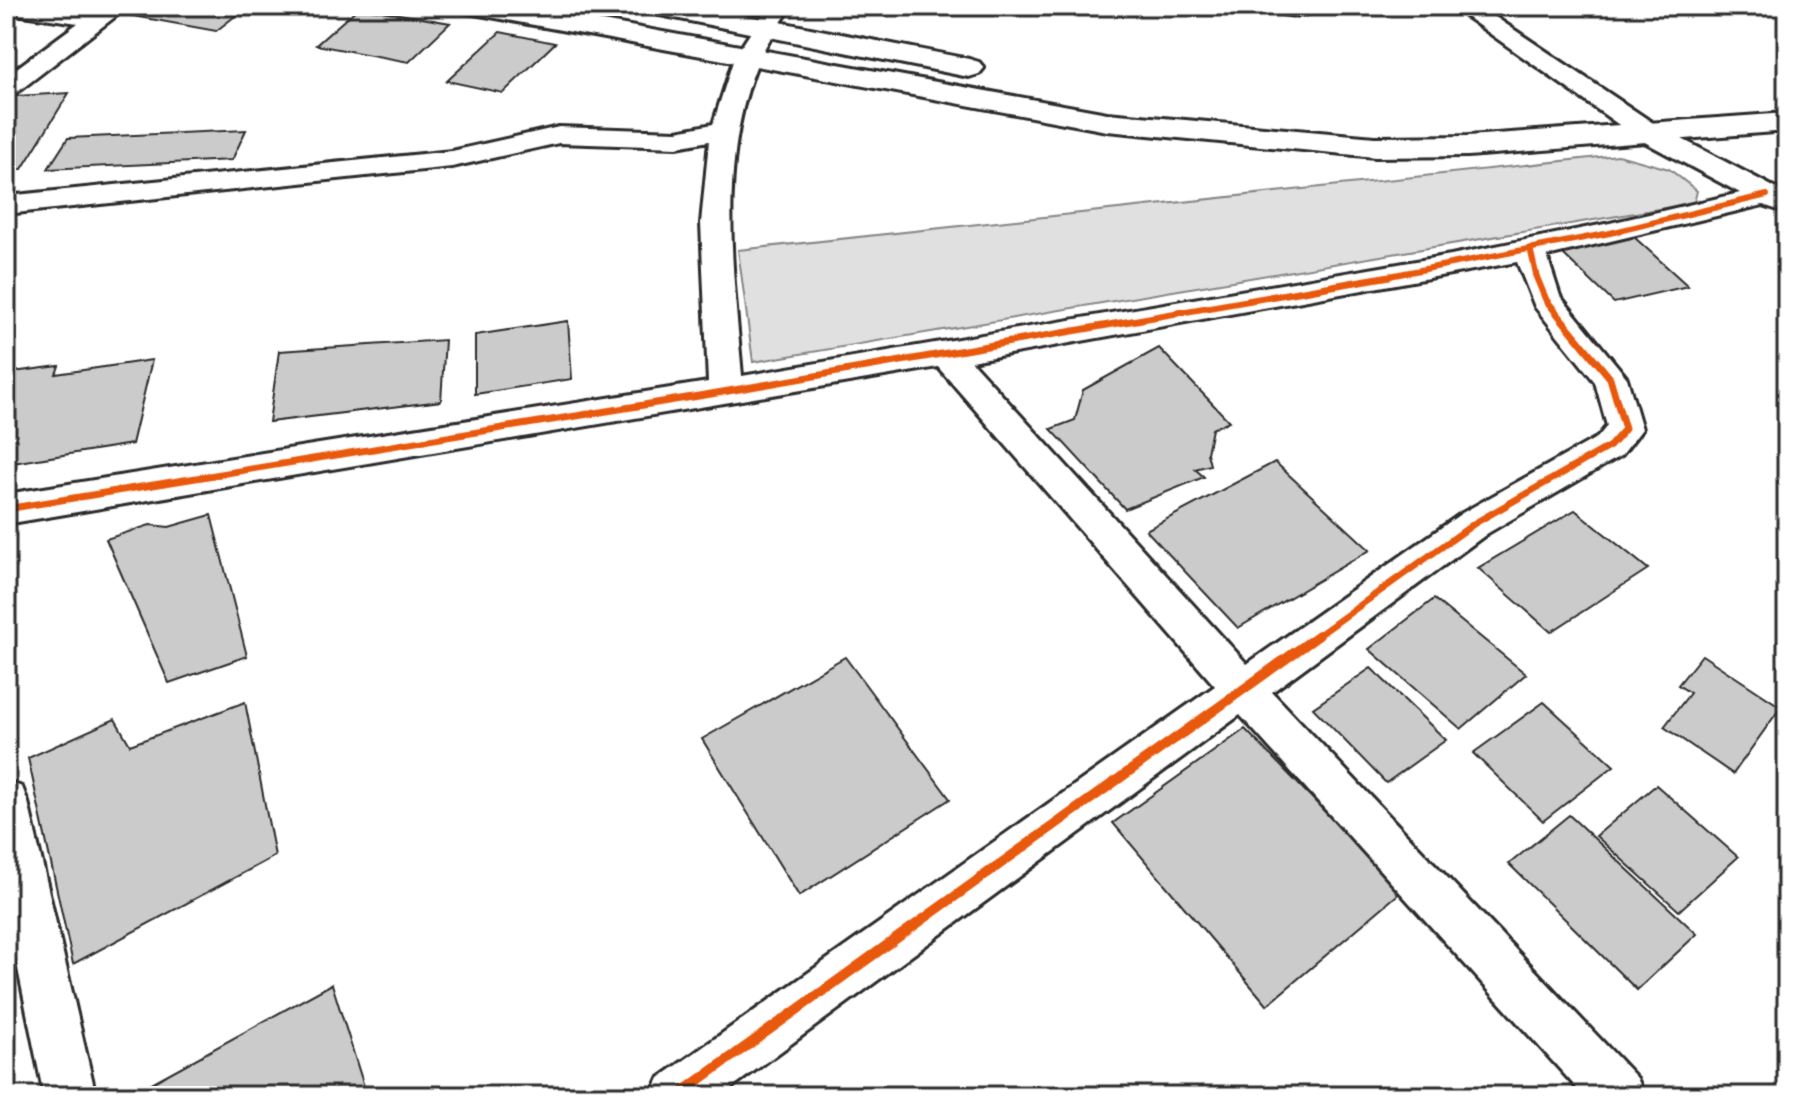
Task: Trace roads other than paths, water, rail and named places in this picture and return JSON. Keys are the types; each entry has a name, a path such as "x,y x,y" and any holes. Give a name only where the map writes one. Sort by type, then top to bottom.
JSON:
{"street":[{"path":"9,6 108,12"},
{"path":"474,6 1107,122 1252,135 1390,147 1468,146 1787,122"},
{"path":"655,6 774,16 1252,135"},
{"path":"1269,6 1296,9 1313,6"},
{"path":"1463,6 1649,133 1777,200"},
{"path":"6,88 108,12"},
{"path":"726,391 716,246 724,130 747,58 774,16"},
{"path":"6,205 452,159 559,135 677,139 724,130"},
{"path":"6,509 946,354 1777,200"},
{"path":"677,1096 1475,523 1610,446 1625,429 1610,378 1546,300 1534,272 1530,248"},
{"path":"946,354 1243,689 1619,1096"},
{"path":"6,802 70,1096"}]}
